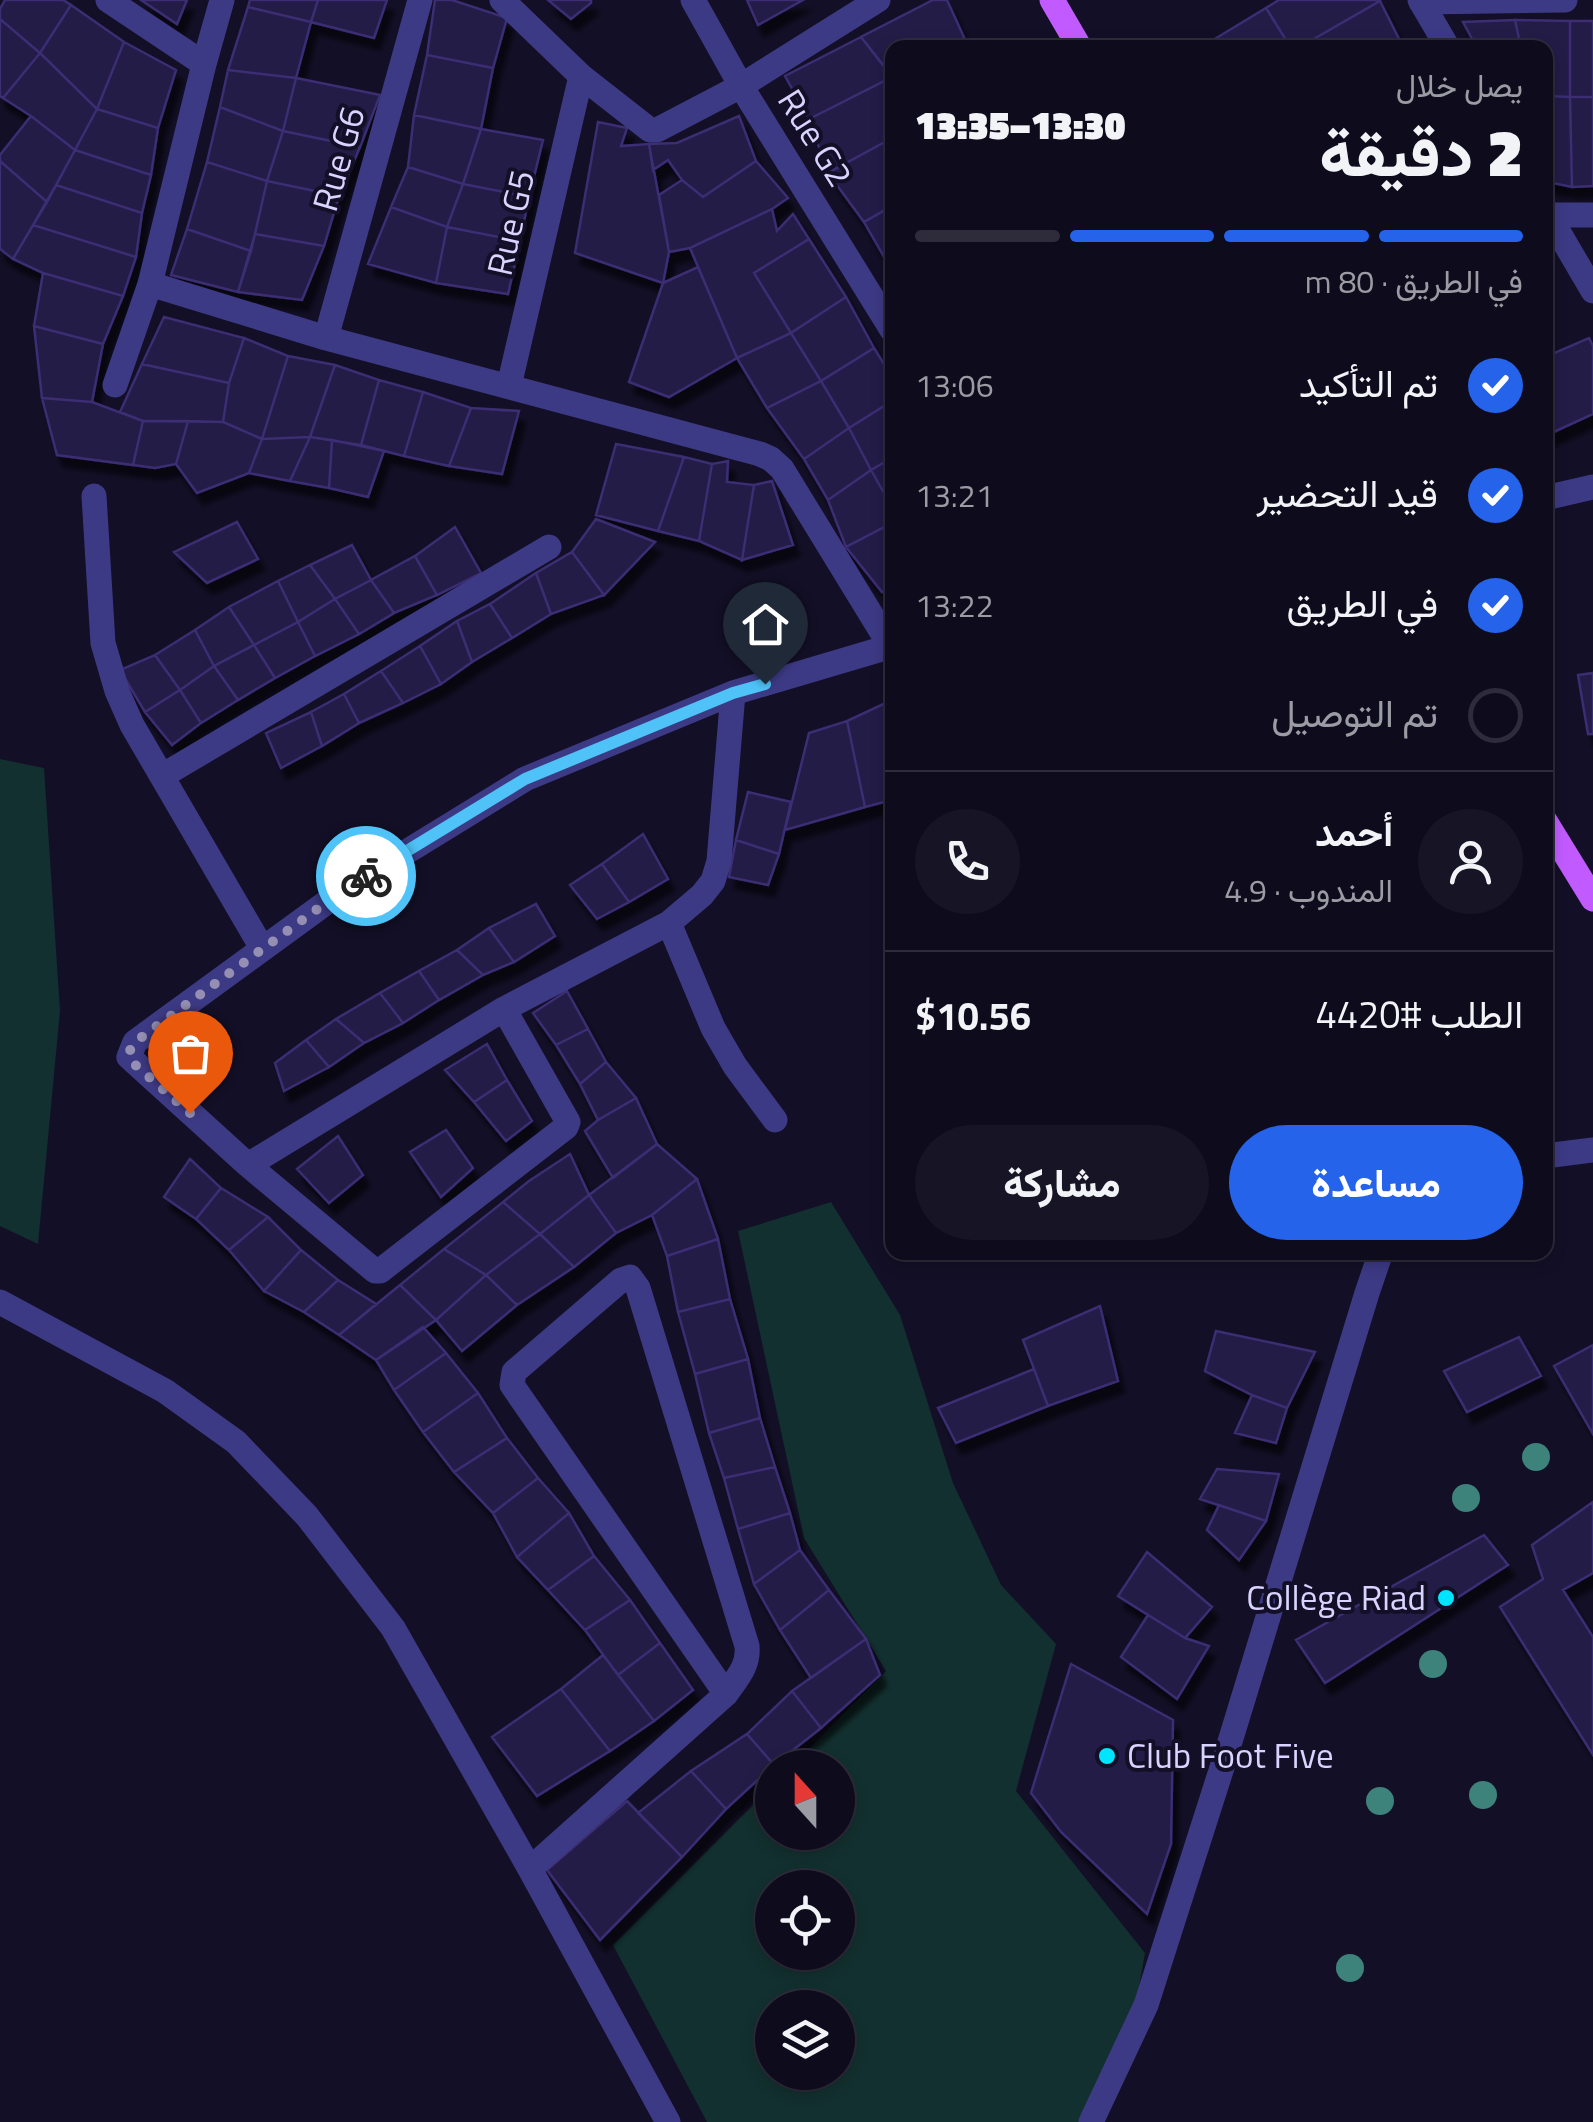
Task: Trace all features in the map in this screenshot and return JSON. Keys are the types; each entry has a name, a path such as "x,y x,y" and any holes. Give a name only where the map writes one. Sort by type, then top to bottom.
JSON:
{"main road":[{"path":"1052,0 1075,40"},
{"path":"1553,830 1584,867 1593,899"}],"street":[{"path":"108,0 204,64"},
{"path":"115,385 150,284 222,0"},
{"name":"Rue G6","path":"326,338 420,0"},
{"path":"502,0 581,76 650,130 658,130 741,86 878,0"},
{"name":"Rue G2","path":"693,0 741,86 885,319"},
{"path":"1420,1 1565,0"},
{"path":"1420,1 1443,40"},
{"name":"Rue G5","path":"509,386 581,76"},
{"path":"1553,213 1593,214"},
{"path":"1553,224 1593,290"},
{"path":"150,284 326,338 771,459 782,469 885,635"},
{"path":"1553,496 1593,486"},
{"path":"94,496 103,644 117,690 132,725 262,948"},
{"path":"162,776 550,546"},
{"path":"504,1010 568,1122 385,1269 375,1271 132,1062 129,1052 135,1042 338,894 525,779 733,693 885,648"},
{"path":"248,1165 504,1010 669,923 702,895 713,882 719,861 733,693"},
{"path":"669,923 712,1028 775,1120"},
{"path":"1553,1155 1593,1150"},
{"path":"1090,2122 1146,2006 1378,1260"},
{"path":"530,1869 726,1694 746,1666 747,1646 638,1288 630,1277 621,1280 514,1372 512,1386 726,1694"},
{"path":"0,1302 165,1391 236,1442 307,1516 393,1628 668,2122"}],"green space":[{"path":"0,759 44,768 60,1011 38,1244 0,1226"},
{"path":"831,1202 900,1315 953,1483 1001,1585 1056,1644 1016,1791 1145,1953 1130,2037 1079,2122 707,2122 613,1945 755,1803 755,1850 855,1850 855,1750 808,1750 886,1671 804,1538 738,1231"}],"building":[{"path":"5,0 63,0 71,5 40,53 0,19"},
{"path":"141,0 187,0 177,24"},
{"path":"250,0 318,0 311,22 248,7"},
{"path":"318,0 387,0 374,38 311,22"},
{"path":"435,0 452,0 507,18 493,68 427,55"},
{"path":"548,0 591,0 591,3 571,19"},
{"path":"747,0 803,0 758,25"},
{"path":"933,0 947,0 965,40 885,40 885,67 861,37"},
{"path":"1279,0 1380,1 1312,40 1286,40 1266,8"},
{"path":"1380,1 1400,40 1312,40"},
{"path":"71,5 124,42 97,109 40,53"},
{"path":"248,7 311,22 296,78 228,70"},
{"path":"1266,8 1286,40 1213,40"},
{"path":"0,19 40,53 3,98 0,96"},
{"path":"1515,20 1570,21 1570,97 1553,96 1553,40 1519,40"},
{"path":"1515,20 1519,40 1473,40 1463,22"},
{"path":"1570,21 1593,21 1593,97 1570,97"},
{"path":"861,37 885,68 885,81 809,119 785,76"},
{"path":"124,42 176,70 158,128 97,109"},
{"path":"40,53 97,109 75,150 3,98"},
{"path":"427,55 493,68 481,129 414,115"},
{"path":"228,70 296,78 283,131 220,107"},
{"path":"296,78 380,95 360,147 283,131"},
{"path":"885,81 885,142 828,173 809,119"},
{"path":"1553,96 1570,97 1572,187 1553,183"},
{"path":"1570,97 1593,97 1593,186 1572,187"},
{"path":"220,107 283,131 267,181 207,162"},
{"path":"97,109 158,128 151,175 75,150"},
{"path":"414,115 481,129 463,184 408,167"},
{"path":"31,116 75,150 47,202 0,161 0,155"},
{"path":"739,116 756,161 703,197 682,180 668,160 653,170 649,144 677,143"},
{"path":"598,122 627,128 621,146 649,144 669,252 663,283 575,253"},
{"path":"481,129 543,140 529,197 463,184"},
{"path":"283,131 360,147 339,196 267,181"},
{"path":"885,142 885,210 864,222 828,173"},
{"path":"75,150 151,175 142,213 56,185"},
{"path":"0,161 47,202 13,259 0,249"},
{"path":"756,161 788,198 690,248 669,252 659,195 682,180 703,197"},
{"path":"207,162 267,181 251,251 187,229"},
{"path":"408,167 463,184 447,227 391,207"},
{"path":"267,181 339,196 324,246 255,234"},
{"path":"463,184 529,197 520,241 447,227"},
{"path":"56,185 142,213 136,257 33,225"},
{"path":"391,207 447,227 436,283 368,264"},
{"path":"772,209 777,231 793,214 809,239 754,273 791,333 737,358 690,248"},
{"path":"885,210 885,259 864,222"},
{"path":"33,225 136,257 123,296 43,273 13,259"},
{"path":"447,227 520,241 508,294 436,283"},
{"path":"187,229 251,251 238,292 171,275"},
{"path":"255,234 324,246 302,300 238,292"},
{"path":"809,239 846,297 791,333 754,273"},
{"path":"698,267 737,358 669,397 629,382 663,283"},
{"path":"43,273 123,296 103,344 34,326"},
{"path":"846,297 874,348 821,381 791,333"},
{"path":"164,317 244,338 229,383 142,364"},
{"path":"34,326 103,344 92,402 42,398"},
{"path":"791,333 821,381 767,408 737,358"},
{"path":"244,338 288,356 262,439 223,422 229,383"},
{"path":"1589,338 1593,346 1593,414 1553,432 1553,354"},
{"path":"874,348 885,366 885,405 849,428 821,381"},
{"path":"288,356 335,365 310,437 262,439"},
{"path":"142,364 229,383 223,422 143,421 120,412"},
{"path":"335,365 379,380 361,445 310,437"},
{"path":"379,380 423,392 404,456 361,445"},
{"path":"821,381 849,428 804,459 767,408"},
{"path":"423,392 471,408 449,466 404,456"},
{"path":"42,398 92,402 143,421 133,465 57,455"},
{"path":"885,405 885,462 871,470 849,428"},
{"path":"471,408 519,411 502,474 449,466"},
{"path":"143,421 188,421 176,464 155,468 133,465"},
{"path":"188,421 223,422 262,439 249,473 197,493 176,464"},
{"path":"849,428 871,470 828,500 804,459"},
{"path":"310,437 332,440 329,488 290,481"},
{"path":"310,437 290,481 249,473 262,439"},
{"path":"332,440 384,451 368,497 329,488"},
{"path":"616,444 684,457 658,531 596,515"},
{"path":"684,457 712,464 699,541 658,531"},
{"path":"728,461 727,482 754,485 742,560 699,541 712,464"},
{"path":"885,462 885,495 871,470"},
{"path":"871,470 885,495 885,527 846,547 828,500"},
{"path":"772,481 793,545 742,560 754,485"},
{"path":"596,519 655,542 604,595 572,552"},
{"path":"237,522 258,559 207,583 174,552"},
{"path":"455,527 481,573 437,595 415,556"},
{"path":"885,527 885,591 882,592 846,547"},
{"path":"352,545 371,580 335,599 310,565"},
{"path":"572,552 604,595 551,614 536,573"},
{"path":"415,556 437,595 394,613 371,580"},
{"path":"310,565 335,599 298,622 278,581"},
{"path":"536,573 551,614 512,638 490,604"},
{"path":"371,580 394,613 359,634 335,599"},
{"path":"278,581 298,622 254,645 229,607"},
{"path":"335,599 359,634 315,656 298,622"},
{"path":"490,604 512,638 472,662 457,621"},
{"path":"229,607 254,645 214,666 195,630"},
{"path":"457,621 472,662 441,684 420,646"},
{"path":"298,622 315,656 275,678 254,645"},
{"path":"195,630 214,666 180,690 155,655"},
{"path":"254,645 275,678 238,700 214,666"},
{"path":"420,646 441,684 403,703 381,671"},
{"path":"155,655 180,690 145,712 120,670"},
{"path":"214,666 238,700 201,723 180,690"},
{"path":"381,671 403,703 359,723 344,694"},
{"path":"1593,673 1593,734 1588,734 1578,675"},
{"path":"180,690 201,723 172,745 145,712"},
{"path":"344,694 359,723 322,746 311,712"},
{"path":"885,703 885,802 865,807 847,721"},
{"path":"311,712 322,746 281,768 266,733"},
{"path":"847,721 865,807 785,830 809,733"},
{"path":"748,792 791,802 779,854 736,840"},
{"path":"643,834 668,879 629,902 602,864"},
{"path":"736,840 779,854 768,885 729,877"},
{"path":"602,864 629,902 597,919 570,885"},
{"path":"536,904 555,936 514,962 489,928"},
{"path":"489,928 514,962 483,975 457,950"},
{"path":"457,950 483,975 439,1000 419,971"},
{"path":"419,971 439,1000 403,1023 380,993"},
{"path":"567,991 588,1029 556,1045 533,1013"},
{"path":"380,993 403,1023 364,1043 336,1019"},
{"path":"336,1019 364,1043 329,1067 306,1040"},
{"path":"588,1029 606,1062 580,1084 556,1045"},
{"path":"306,1040 329,1067 284,1091 275,1063"},
{"path":"487,1044 507,1080 474,1102 445,1070"},
{"path":"606,1062 636,1098 598,1120 580,1084"},
{"path":"507,1080 532,1121 506,1141 474,1102"},
{"path":"636,1098 657,1144 613,1178 585,1131"},
{"path":"446,1130 473,1168 441,1197 410,1152"},
{"path":"338,1136 363,1175 329,1203 297,1169"},
{"path":"657,1144 697,1179 652,1215 616,1233 589,1195"},
{"path":"570,1154 589,1195 540,1234 503,1202"},
{"path":"190,1159 221,1188 196,1219 164,1197"},
{"path":"697,1179 718,1239 667,1256 652,1215"},
{"path":"221,1188 268,1217 229,1250 196,1219"},
{"path":"589,1195 616,1233 574,1267 540,1234"},
{"path":"503,1202 540,1234 486,1275 444,1249"},
{"path":"268,1217 301,1250 264,1291 229,1250"},
{"path":"540,1234 574,1267 517,1305 486,1275"},
{"path":"718,1239 730,1299 678,1312 667,1256"},
{"path":"444,1249 486,1275 436,1320 400,1285"},
{"path":"301,1250 338,1280 304,1312 264,1291"},
{"path":"486,1275 517,1305 462,1351 436,1320"},
{"path":"338,1280 376,1304 339,1335 304,1312"},
{"path":"400,1285 436,1320 376,1360 339,1335"},
{"path":"730,1299 748,1359 695,1374 678,1312"},
{"path":"1100,1306 1118,1381 1048,1406 1023,1340"},
{"path":"423,1327 446,1353 394,1390 376,1360"},
{"path":"1216,1331 1315,1352 1287,1408 1205,1371"},
{"path":"1519,1337 1541,1376 1467,1412 1444,1371"},
{"path":"1593,1345 1593,1434 1554,1366"},
{"path":"446,1353 478,1393 423,1432 394,1390"},
{"path":"748,1359 760,1418 709,1433 695,1374"},
{"path":"1034,1369 1048,1406 956,1443 938,1408"},
{"path":"478,1393 507,1438 454,1472 423,1432"},
{"path":"1252,1395 1287,1408 1276,1443 1235,1433"},
{"path":"760,1418 775,1467 724,1478 709,1433"},
{"path":"507,1438 538,1478 493,1513 454,1472"},
{"path":"775,1467 790,1513 738,1529 724,1478"},
{"path":"1217,1469 1279,1474 1266,1521 1200,1499"},
{"path":"538,1478 569,1513 517,1557 493,1513"},
{"path":"1593,1502 1593,1573 1563,1590 1593,1637 1593,1755 1500,1607 1543,1579 1532,1545"},
{"path":"1219,1505 1266,1521 1239,1560 1207,1530"},
{"path":"569,1513 594,1556 548,1590 517,1557"},
{"path":"790,1513 800,1550 754,1584 738,1529"},
{"path":"1484,1535 1508,1565 1325,1683 1296,1640"},
{"path":"800,1550 829,1590 780,1630 754,1584"},
{"path":"1147,1552 1212,1607 1185,1638 1118,1596"},
{"path":"594,1556 630,1600 585,1630 548,1590"},
{"path":"829,1590 866,1639 811,1678 780,1630"},
{"path":"630,1600 660,1643 618,1675 585,1630"},
{"path":"1148,1615 1185,1638 1209,1646 1177,1699 1121,1657"},
{"path":"866,1639 880,1675 821,1728 792,1691"},
{"path":"660,1643 693,1690 654,1721 618,1675"},
{"path":"603,1655 654,1721 610,1751 561,1689"},
{"name":"Club Foot Five","path":"1071,1664 1173,1720 1171,1844 1147,1914 1061,1832 1031,1793"},
{"path":"561,1689 610,1751 537,1796 492,1737"},
{"path":"792,1691 821,1728 793,1750 761,1750 747,1734"},
{"path":"747,1734 761,1750 755,1750 755,1782 726,1809 691,1771"},
{"path":"691,1771 726,1809 682,1857 638,1813"},
{"path":"627,1801 682,1857 600,1940 547,1870"}],"way so far":[{"path":"190,1113 132,1062 129,1052 135,1042 366,876"}],"place":[{"name":"Collège Riad","path":"1446,1598"},
{"name":"Club Foot Five","path":"1107,1756"}],"route":[{"path":"366,876 525,779 733,693 765,684"}]}
